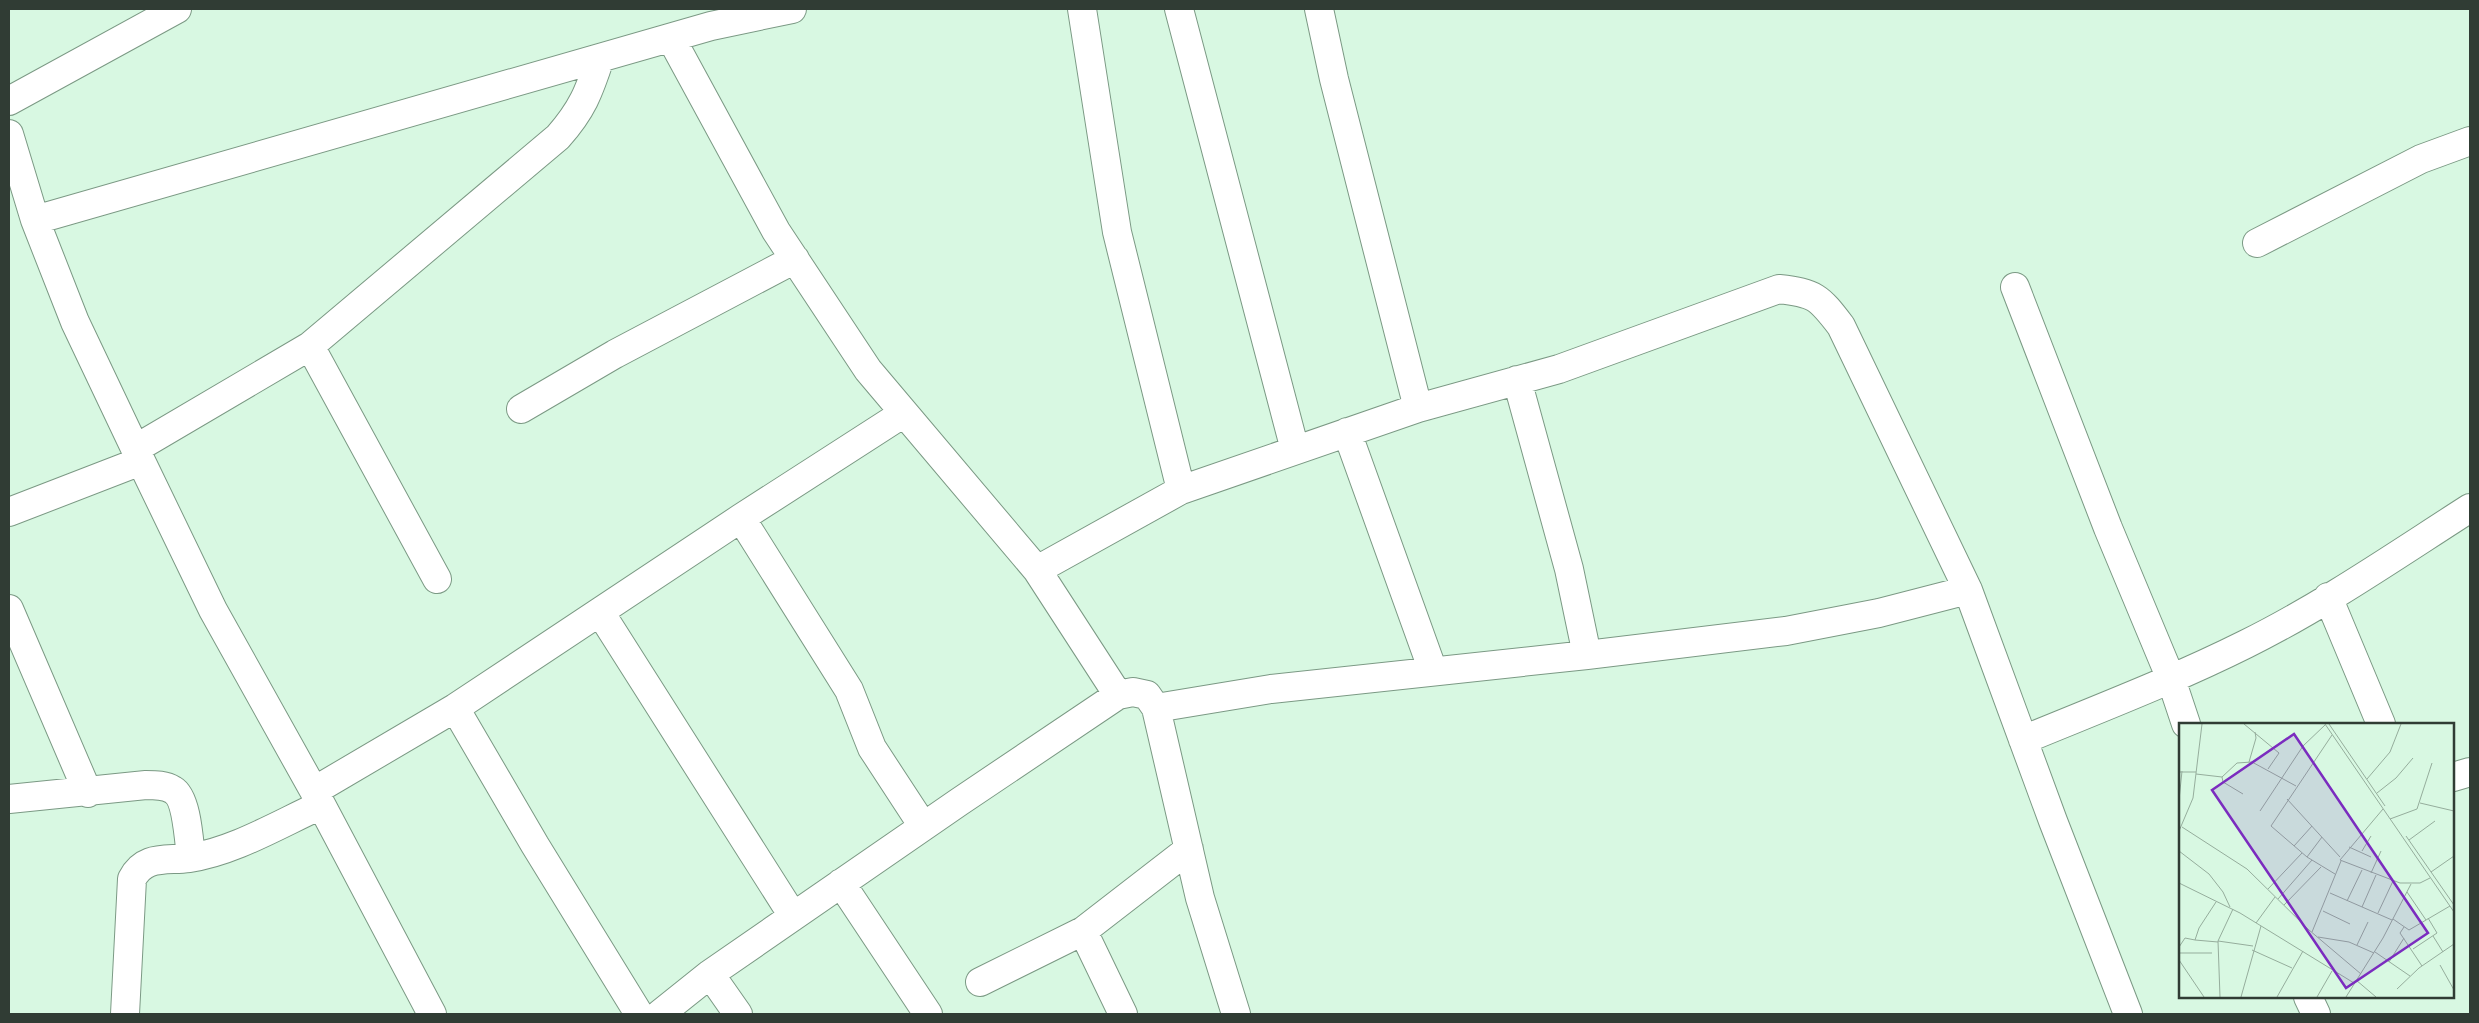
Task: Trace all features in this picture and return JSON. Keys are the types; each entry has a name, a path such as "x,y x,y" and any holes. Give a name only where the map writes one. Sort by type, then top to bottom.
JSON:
{"street":[{"path":"9,100 178,9"},
{"path":"35,220 711,26 792,9"},
{"path":"1082,9 1117,232 1181,490"},
{"path":"1178,9 1295,450"},
{"path":"1319,9 1334,78 1418,408"},
{"path":"671,38 776,231 868,370 1037,570 1118,694"},
{"path":"9,512 138,455 310,346 558,136 577,114 590,89 600,58"},
{"path":"9,134 35,220 74,322 213,610 318,798 432,1014"},
{"path":"2256,242 2421,159 2470,141"},
{"path":"521,409 615,354 795,259"},
{"path":"2015,287 2108,528 2171,679 2186,723"},
{"path":"1037,570 1181,490 1418,408 1558,369 1779,289 1804,292 1823,302 1840,326 1968,590 2023,740 2128,1014"},
{"path":"310,346 437,578"},
{"path":"1517,380 1569,569 1587,655"},
{"path":"125,1014 132,879 138,868 148,862 191,857 225,848 318,798 741,518 904,413"},
{"path":"1347,432 1434,671"},
{"path":"2023,740 2171,679 2247,644 2328,597 2470,508"},
{"path":"741,518 844,681 872,748 923,826"},
{"path":"1156,708 1271,689 1587,655 1786,631 1879,613 1968,590"},
{"path":"2328,597 2381,723"},
{"path":"9,609 88,793"},
{"path":"600,612 793,916"},
{"path":"660,1014 710,974 923,826 1118,694 1133,692 1147,695 1156,708 1200,898 1236,1014"},
{"path":"455,708 535,845 639,1014"},
{"path":"2454,777 2470,772"},
{"path":"9,799 88,793 146,785 164,786 176,790 182,801 191,857"},
{"path":"980,982 1083,930 1189,849"},
{"path":"842,883 928,1014"},
{"path":"1083,930 1122,1014"},
{"path":"710,974 738,1014"},
{"path":"2308,998 2316,1014"}]}
